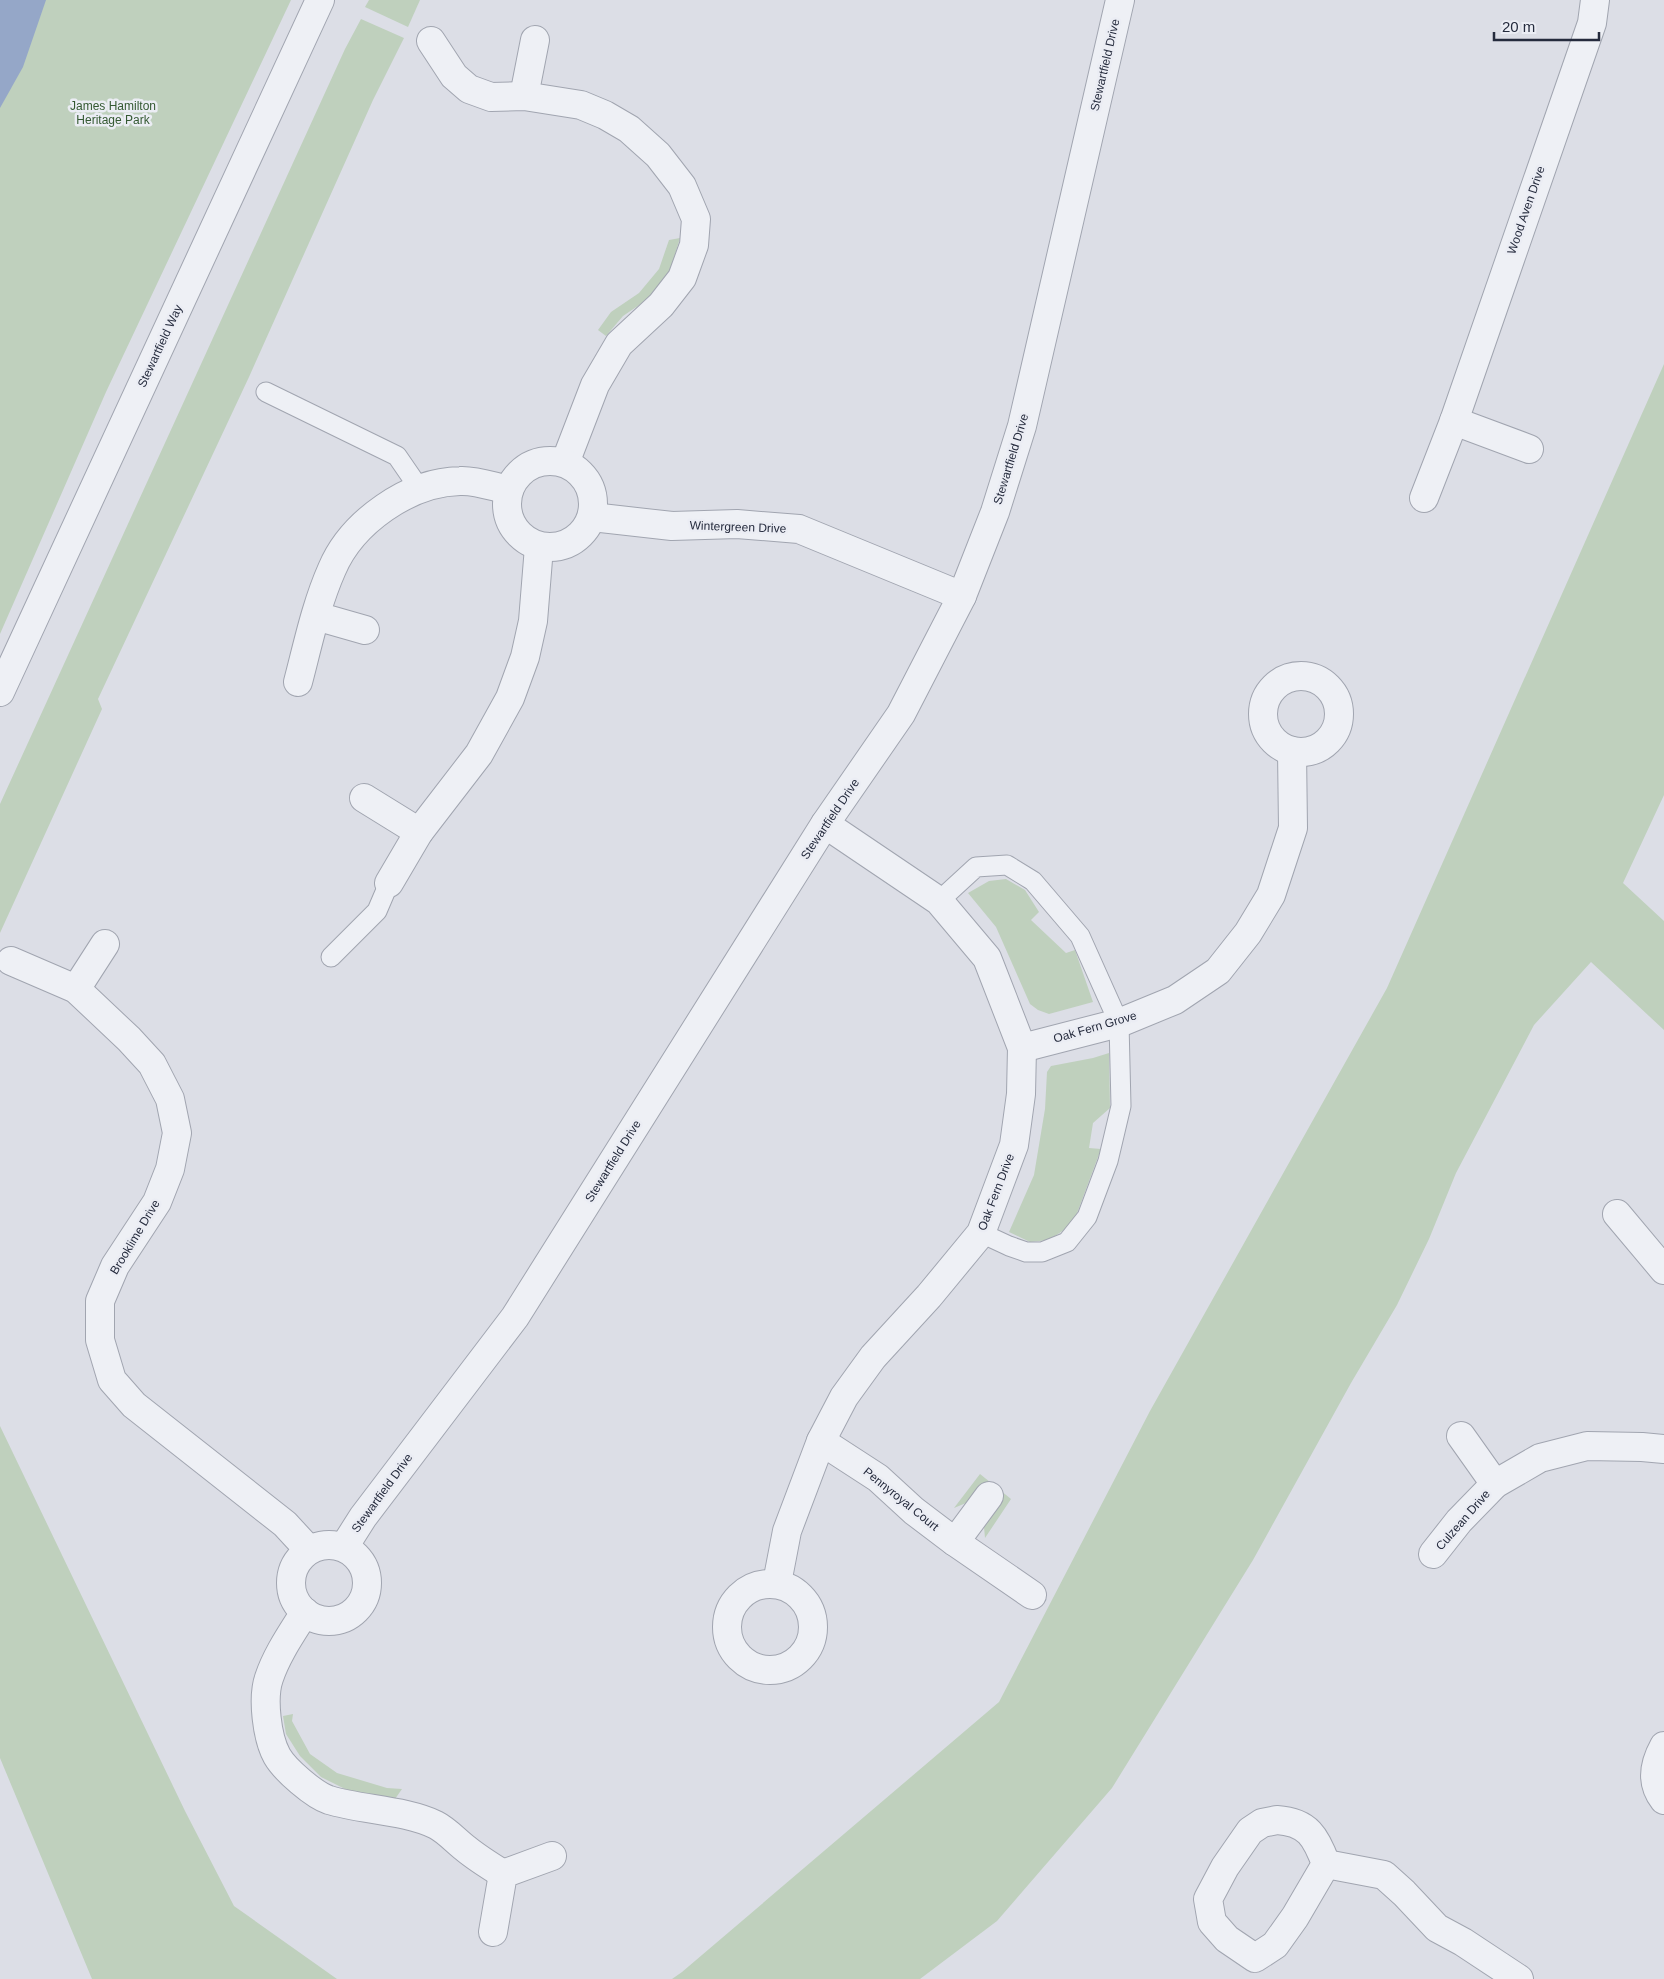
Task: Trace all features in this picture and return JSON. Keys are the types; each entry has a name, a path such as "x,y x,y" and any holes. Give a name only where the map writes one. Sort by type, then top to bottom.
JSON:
{"street":[{"name":"Stewartfield Way","path":"0,692 320,0"},
{"name":"Stewartfield Drive","path":"344,1547 363,1517 515,1317 825,824 901,714 962,596 995,512 1022,426 1120,0"},
{"name":"Wood Aven Drive","path":"1424,498 1454,420 1592,23 1595,0"},
{"path":"524,96 535,40"},
{"path":"431,41 454,76 469,89 491,97 524,96 582,104 628,129 658,155 682,186 696,220 694,246 682,278 662,305 619,344 595,385 565,463"},
{"path":"1454,420 1528,449"},
{"path":"548,461 565,463 579,472 589,484 594,500 592,517 585,532 572,542 556,548 539,547 523,539 512,525 506,508 509,490 517,475 531,465 548,461"},
{"path":"298,682 316,616 332,568 349,541 381,509 419,488 461,480 509,490"},
{"name":"Wintergreen Drive","path":"592,517 672,526 737,524 799,529 962,596"},
{"path":"389,883 419,832 480,754 510,698 525,658 533,621 539,547"},
{"path":"316,616 365,630"},
{"name":"Oak Fern Grove","path":"1022,1048 1119,1023 1175,1000 1218,971 1248,933 1271,895 1293,828 1292,751"},
{"path":"364,798 419,832"},
{"name":"Oak Fern Drive","path":"778,1583 787,1531 821,1442 844,1398 873,1356 930,1296 981,1233 1014,1145 1021,1094 1022,1048 987,958 938,901 825,824"},
{"path":"76,989 105,944"},
{"name":"Brooklime Drive","path":"11,961 76,989 129,1039 152,1064 170,1099 177,1133 170,1169 158,1202 115,1266 100,1301 100,1340 112,1380 134,1405 285,1524 309,1550"},
{"path":"1617,1214 1664,1270"},
{"path":"1461,1436 1495,1484"},
{"name":"Pennyroyal Court","path":"821,1442 878,1478 914,1511 1032,1595"},
{"name":"Culzean Drive","path":"1434,1554 1459,1521 1495,1484 1540,1458 1587,1446 1664,1449"},
{"path":"955,1542 989,1496"},
{"path":"332,1544 344,1547 354,1553 362,1562 368,1585 365,1597 359,1607 349,1615 339,1620 326,1621 315,1618 305,1612 297,1603 292,1592 291,1580 294,1568 300,1558 309,1550 332,1544"},
{"path":"305,1612 281,1652 268,1680 266,1706 268,1728 277,1757 298,1780 326,1799 407,1816 436,1825 477,1858 503,1874"},
{"path":"1664,1746 1657,1758 1654,1771 1656,1785 1664,1800"},
{"path":"1277,1820 1292,1821 1304,1828 1318,1843 1326,1864 1295,1917 1275,1945 1254,1969 1212,1922 1208,1899 1224,1867 1250,1831 1262,1823 1277,1820"},
{"path":"503,1874 552,1856"},
{"path":"1326,1864 1384,1875 1437,1928 1463,1942 1519,1979"},
{"path":"494,1932 503,1874"}],"lane":[{"path":"266,392 397,456 419,488"},
{"path":"938,901 976,867 1007,865 1033,881 1080,936 1119,1023 1121,1106 1108,1161 1087,1217 1067,1242 1042,1252 1026,1252 981,1233"},
{"path":"331,957 377,911 389,883"}],"green space":[{"name":"James Hamilton Heritage Park","path":"0,0 291,0 106,392 0,634"},
{"path":"369,0 420,0 408,27 365,7"},
{"path":"361,19 404,38 373,100 249,377 98,699 102,709 0,933 0,804 345,49"},
{"path":"680,238 669,274 651,297 623,316 606,336 598,330 611,312 639,293 659,269 669,240"},
{"path":"1664,364 1664,795 1623,883 1664,921 1664,1030 1591,962 1534,1025 1456,1173 1429,1239 1397,1305 1351,1383 1253,1560 1112,1788 997,1921 920,1979 672,1979 999,1702 1150,1411 1387,988"},
{"path":"1006,879 1025,890 1039,912 1031,920 1066,953 1075,950 1093,1002 1049,1014 1038,1010 1030,1004 996,927 968,893 989,881"},
{"path":"1109,1053 1110,1108 1093,1123 1089,1148 1101,1149 1073,1224 1049,1240 1030,1242 1009,1232 1034,1175 1045,1109 1047,1072 1051,1066"},
{"path":"0,1426 185,1811 234,1906 337,1979 92,1979 0,1758"},
{"path":"980,1474 1011,1499 985,1538 984,1527 1001,1500 981,1485 966,1503 954,1508"},
{"path":"293,1714 292,1721 310,1754 337,1773 387,1788 402,1789 395,1799 357,1795 321,1777 300,1756 286,1734 283,1716"}],"water":[{"path":"0,0 46,0 23,67 0,108"}]}
